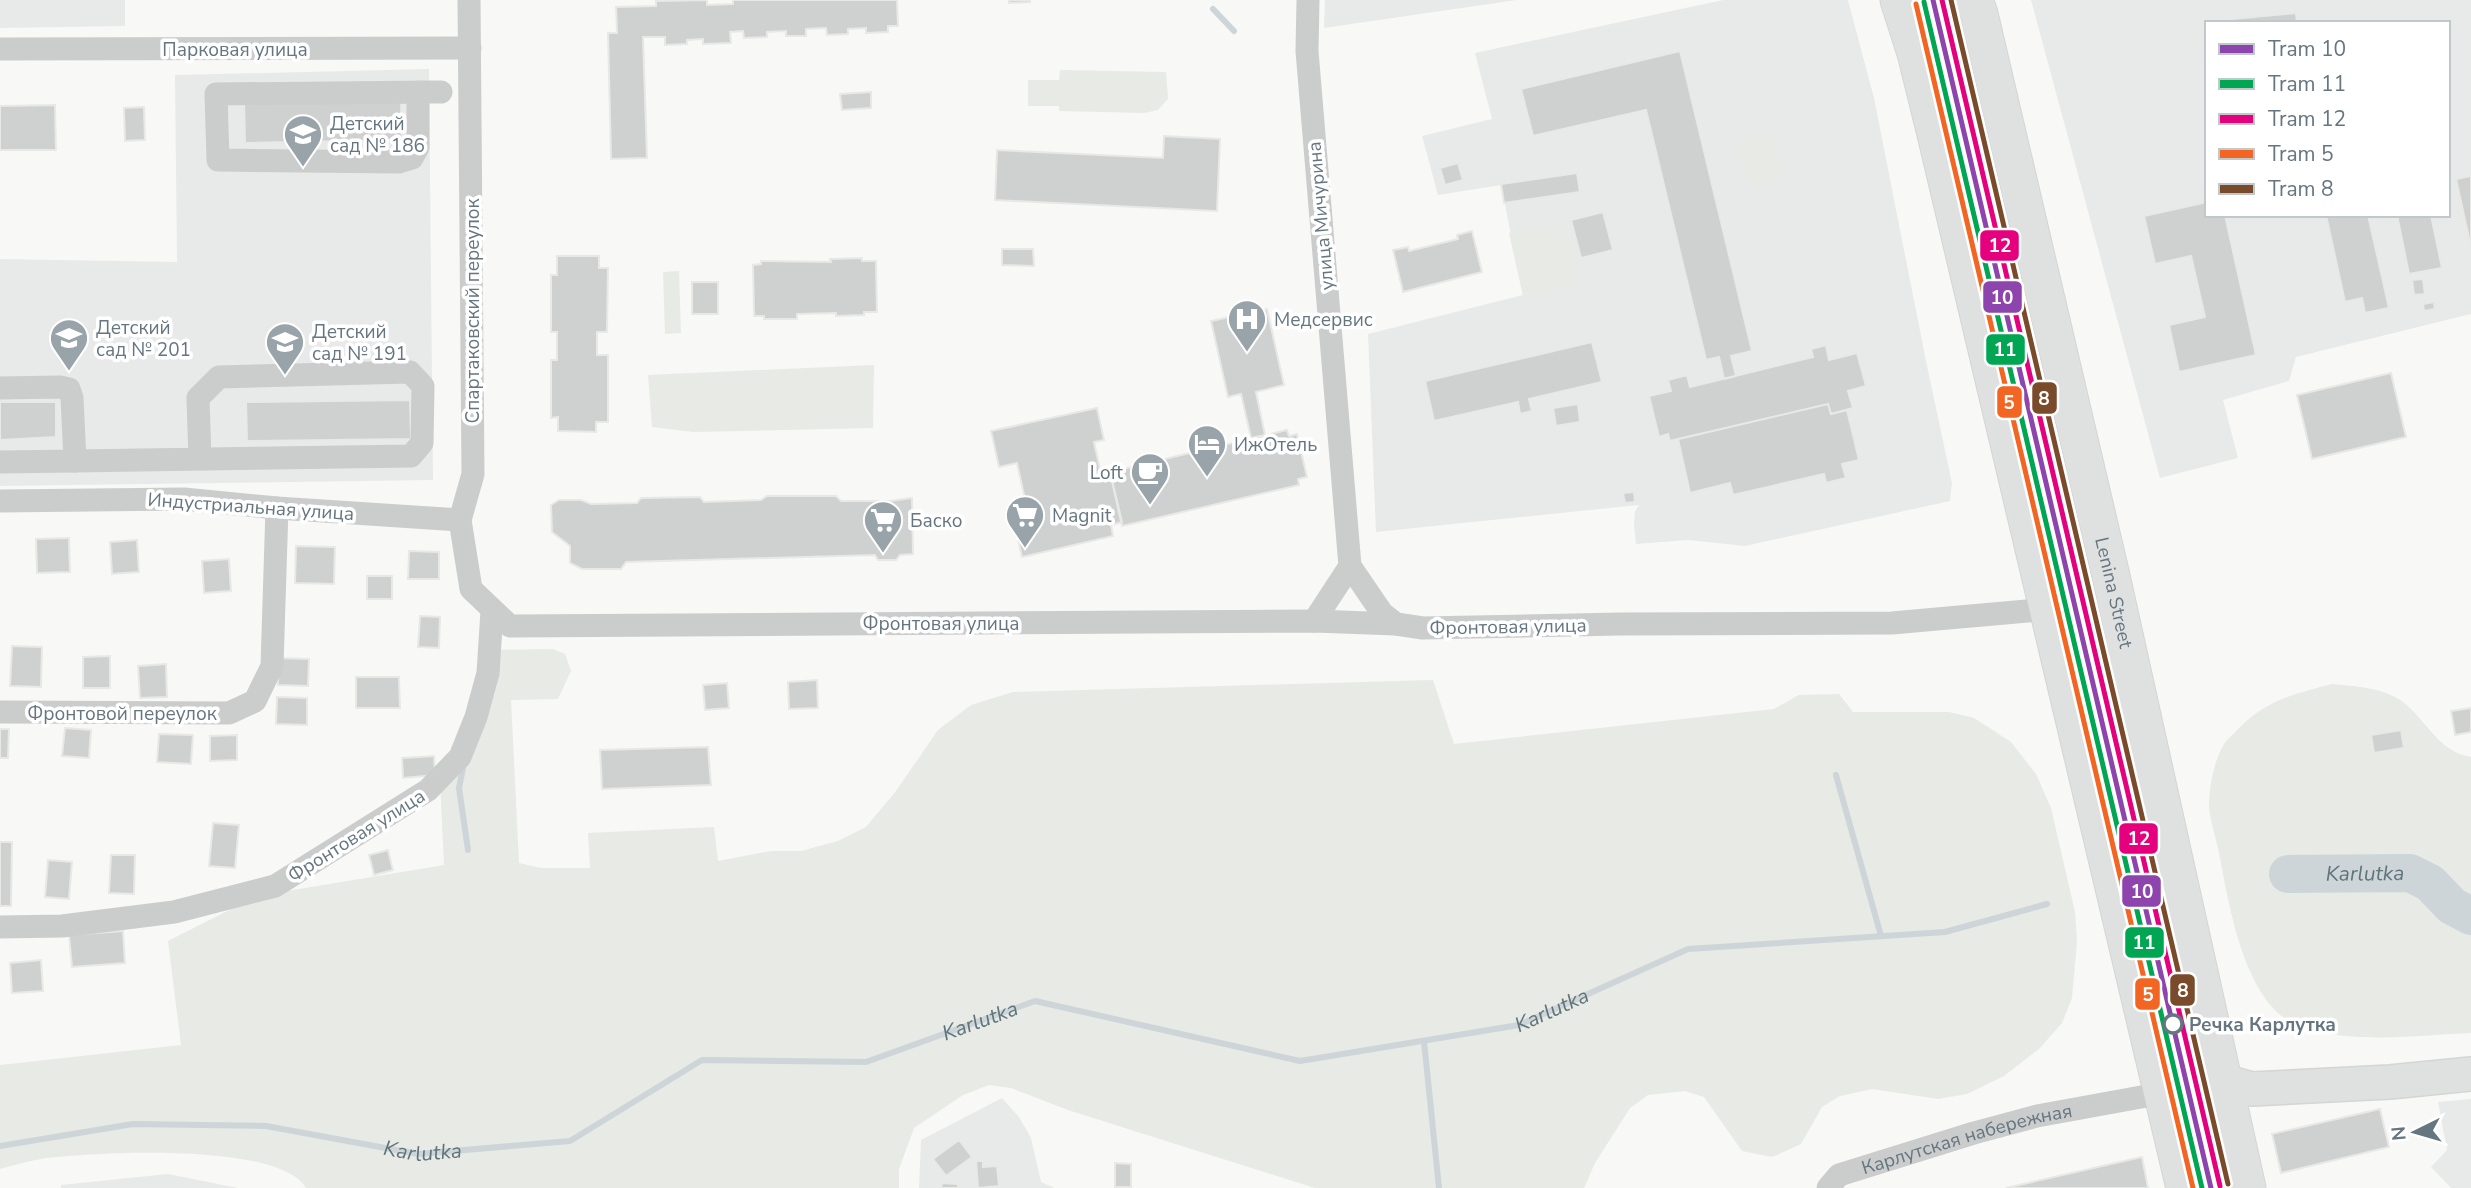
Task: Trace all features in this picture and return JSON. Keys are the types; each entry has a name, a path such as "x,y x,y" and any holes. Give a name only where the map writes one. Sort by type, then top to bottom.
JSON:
{"main road":[{"path":"1899,0 1916,53 1936,134 2185,1188"},
{"name":"Lenina Street","path":"1974,0 2111,576 2237,1085 2247,1188"},
{"path":"2163,1093 2237,1085 2390,1082 2471,1074"}],"street":[{"name":"Спартаковский переулок","path":"469,0 473,474 460,520 471,589 492,611"},
{"name":"улица Мичурина","path":"1308,0 1307,51 1350,566 1382,613 1396,624"},
{"name":"Парковая улица","path":"0,49 470,48"},
{"path":"430,92 418,147 412,158 398,162 218,160 216,94 430,92"},
{"path":"0,461 75,461 411,456 422,443 423,386 410,372 219,377 198,398 200,459"},
{"path":"0,388 69,389 72,398 75,461"},
{"name":"Индустриальная улица","path":"0,501 184,499 460,520"},
{"name":"Фронтовой переулок","path":"0,712 229,713 255,701 272,666 277,508"},
{"path":"1314,621 1350,566"},
{"name":"Фронтовая улица","path":"492,611 510,626 1314,621 1396,624 1423,628 1892,623 2050,609"},
{"name":"Фронтовая улица","path":"0,927 62,926 174,912 275,886 428,790 460,757 476,717 488,673 492,611"},
{"name":"Карлутская набережная","path":"1828,1188 1839,1175 1974,1133 2037,1116 2163,1093"}],"shaded area":[{"path":"0,0 125,0 125,26 0,28"},
{"path":"1325,0 1517,0 1324,28"},
{"path":"1723,0 1848,0 1874,98 1952,483 1950,501 1745,546 1688,540 1636,544 1635,511 1639,505 1376,532 1368,334 1523,295 1501,185 1438,195 1422,136 1492,119 1475,53","holes":["1603,212 1612,250 1581,258 1571,220"]},
{"path":"2031,0 2471,0 2471,314 2296,357 2289,381 2223,400 2238,458 2160,478"},
{"path":"429,69 433,480 0,486 0,259 177,262 175,75"},
{"path":"1060,70 1166,72 1168,99 1158,110 1144,113 1059,111 1059,106 1028,106 1028,80 1059,80"},
{"path":"1772,133 1785,178 1750,187 1737,143"},
{"path":"1565,221 1579,284 1523,296 1509,233"},
{"path":"679,271 681,333 665,334 663,272"},
{"path":"874,365 873,428 693,432 652,427 648,375"},
{"path":"553,649 565,654 571,671 558,699 511,700 519,863 541,868 590,868 588,833 714,827 718,861 771,851 801,851 838,841 866,827 896,791 938,730 971,705 1013,692 1433,680 1454,744 1774,709 1799,695 1839,694 1853,712 1949,712 1974,718 2011,742 2036,774 2051,808 2075,912 2077,941 2072,998 2062,1023 2039,1049 2004,1076 1967,1094 1938,1099 1872,1089 1840,1096 1822,1107 1801,1144 1772,1157 1742,1151 1704,1097 1685,1091 1648,1095 1630,1108 1595,1163 1584,1188 1315,1188 1068,1110 1011,1088 989,1085 963,1095 914,1128 899,1169 899,1188 306,1188 290,1174 263,1163 229,1157 151,1153 51,1158 0,1169 0,1065 181,1045 168,941 257,896 444,865 440,781 496,650"},
{"path":"2332,684 2363,687 2392,695 2409,707 2443,744 2471,757 2471,1033 2352,1037 2306,1028 2288,1020 2272,1007 2249,968 2233,920 2211,818 2209,799 2215,766 2225,742 2259,711 2293,695"},
{"path":"1002,1098 1019,1117 1031,1138 1041,1182 1055,1188 919,1188 921,1140"},
{"path":"2471,1099 2471,1188 2451,1188 2431,1167 2447,1150 2438,1102"},
{"path":"168,1174 238,1188 61,1188 61,1185"}],"building":[{"path":"707,0 707,5 733,4 733,0 897,0 898,26 888,26 888,32 866,33 866,28 848,29 848,34 827,35 826,28 806,29 806,36 786,36 786,31 767,32 767,37 744,38 743,31 730,32 731,43 703,44 703,39 687,40 687,44 665,45 665,37 643,37 647,158 611,159 608,33 617,33 616,7 656,6 656,1"},
{"path":"1009,0 1030,0 1030,2 1009,3"},
{"path":"2296,13 2297,21 2232,21"},
{"path":"1680,51 1752,351 1731,356 1736,376 1724,379 1719,357 1706,360 1646,110 1533,136 1521,89"},
{"path":"871,92 871,108 842,110 840,94"},
{"path":"401,99 402,140 245,143 244,102"},
{"path":"55,105 56,150 0,150 0,106"},
{"path":"144,107 145,140 125,141 124,108"},
{"path":"1164,136 1220,139 1217,211 995,200 997,150 1163,158"},
{"path":"1458,163 1463,180 1445,185 1440,168"},
{"path":"1577,173 1580,192 1504,203 1501,184"},
{"path":"2471,176 2471,247 2456,179"},
{"path":"2205,202 2205,217 2225,217 2256,355 2179,372 2169,325 2205,317 2191,256 2155,264 2144,216"},
{"path":"1603,212 1613,250 1581,258 1571,220"},
{"path":"2326,217 2368,217 2389,308 2365,313 2362,298 2345,302"},
{"path":"2397,217 2431,217 2442,268 2409,274"},
{"path":"1472,231 1482,272 1403,292 1393,250 1408,247 1409,251 1458,239 1457,235"},
{"path":"1002,249 1033,249 1034,266 1002,265"},
{"path":"557,256 599,256 599,268 608,268 607,332 597,332 597,355 608,355 608,422 596,422 596,432 558,431 558,417 551,418 551,360 557,360 557,332 551,332 551,275 557,275"},
{"path":"862,258 862,261 876,261 877,312 836,316 836,313 797,314 797,319 764,319 764,316 754,316 753,265 761,264 761,261 831,262 830,259"},
{"path":"2423,279 2425,294 2414,295 2412,280"},
{"path":"692,282 718,282 718,314 692,314"},
{"path":"2434,302 2435,309 2424,311 2423,304"},
{"name":"Медсервис","path":"1267,309 1284,385 1256,392 1265,435 1251,438 1241,394 1228,397 1211,321"},
{"path":"1592,342 1602,382 1529,399 1532,411 1520,414 1518,402 1434,421 1425,381"},
{"path":"1826,345 1829,360 1857,353 1866,386 1848,391 1853,408 1831,414 1828,404 1670,441 1668,434 1659,437 1649,396 1671,391 1668,380 1687,375 1690,387 1813,357 1811,349"},
{"path":"2391,373 2406,437 2312,459 2297,395"},
{"path":"410,400 411,439 247,441 246,402"},
{"path":"0,402 56,402 56,437 0,440"},
{"path":"1578,404 1580,422 1556,426 1553,408"},
{"path":"1828,404 1831,414 1847,410 1859,460 1842,464 1846,478 1826,483 1824,474 1733,495 1730,483 1690,493 1678,439"},
{"path":"1097,408 1104,440 1094,442 1102,478 1111,476 1122,522 1111,525 1113,536 1022,557 1011,507 1026,504 1017,463 999,467 991,431"},
{"name":"ИжОтель","path":"1287,430 1289,436 1297,434 1307,477 1298,479 1299,485 1122,526 1110,472"},
{"path":"1634,492 1635,502 1625,503 1623,493"},
{"path":"767,496 836,496 841,501 912,498 913,554 900,555 896,560 878,560 875,555 626,562 621,569 582,569 570,563 570,546 552,532 551,505 559,500 581,500 591,504 637,503 641,498 700,497 704,502 761,500"},
{"path":"69,538 70,572 37,573 36,539"},
{"path":"137,540 139,572 112,574 110,542"},
{"path":"296,546 335,547 334,584 295,583"},
{"path":"409,551 439,552 439,579 408,579"},
{"path":"229,559 231,591 204,593 202,561"},
{"path":"367,576 392,576 392,599 367,599"},
{"path":"420,616 440,617 439,648 418,647"},
{"path":"12,646 42,647 41,687 10,686"},
{"path":"110,656 110,688 83,688 83,657"},
{"path":"278,658 309,659 308,686 278,685"},
{"path":"166,664 167,697 140,698 138,666"},
{"path":"356,677 399,677 400,708 356,708"},
{"path":"817,680 818,708 789,709 788,682"},
{"path":"727,683 729,708 705,710 703,685"},
{"path":"277,697 307,698 307,725 276,724"},
{"path":"2471,708 2471,732 2455,735 2451,711"},
{"path":"65,728 91,730 89,758 62,756"},
{"path":"0,729 9,729 8,758 0,758"},
{"path":"2401,730 2404,748 2374,753 2371,735"},
{"path":"159,734 193,735 191,764 157,762"},
{"path":"237,735 237,760 210,761 210,736"},
{"path":"708,747 711,785 602,789 600,750"},
{"path":"434,756 435,775 403,778 402,758"},
{"path":"213,823 239,825 235,868 209,866"},
{"path":"0,842 12,842 11,906 0,906"},
{"path":"388,850 393,870 374,875 369,855"},
{"path":"111,855 135,855 134,894 109,893"},
{"path":"48,860 72,862 69,899 45,897"},
{"path":"123,931 125,963 72,967 69,935"},
{"path":"41,960 43,991 12,993 10,963"},
{"path":"2380,1109 2389,1147 2281,1173 2272,1134"},
{"path":"959,1140 972,1157 946,1176 933,1159"},
{"path":"2142,1157 2148,1188 2006,1188"},
{"path":"976,1161 983,1161 983,1167 997,1166 999,1186 978,1188"},
{"path":"1115,1163 1131,1164 1131,1187 1115,1187"},
{"path":"942,1183 958,1184 958,1188 941,1188"}],"waterway":[{"path":"1213,9 1234,31"},
{"path":"464,763 459,788 468,850"},
{"path":"1836,775 1881,936"},
{"name":"Karlutka","path":"2288,874 2410,873 2430,883 2452,906 2471,916"},
{"name":"Karlutka","path":"0,1146 133,1124 266,1126 418,1154 570,1141 702,1060 866,1062 1035,1001 1300,1061 1519,1025 1688,949 1945,932 2047,904"},
{"path":"1424,1041 1439,1188"}],"tram line":[{"name":"10","path":"1933,0 2211,1188"},
{"name":"12","path":"1942,0 2220,1186"},
{"name":"8","path":"1951,0 2228,1184"},
{"name":"11","path":"1924,2 2202,1188"},
{"name":"5","path":"1916,4 2193,1188"}],"place":[{"name":"Детский сад № 186","path":"303,168"},
{"name":"Медсервис","path":"1247,353"},
{"name":"Детский сад № 201","path":"69,372"},
{"name":"Детский сад № 191","path":"285,376"},
{"name":"ИжОтель","path":"1207,478"},
{"name":"Loft","path":"1150,506"},
{"name":"Magnit","path":"1025,549"},
{"name":"Баско","path":"883,554"},
{"name":"Речка Карлутка","path":"2173,1024"}]}
